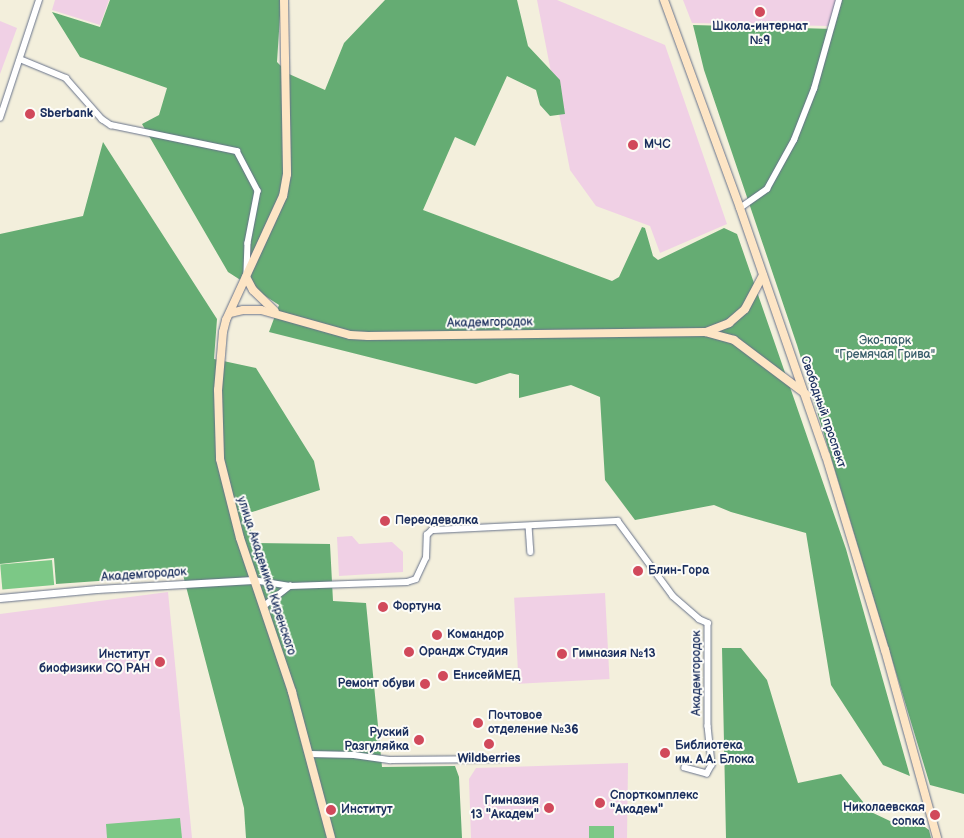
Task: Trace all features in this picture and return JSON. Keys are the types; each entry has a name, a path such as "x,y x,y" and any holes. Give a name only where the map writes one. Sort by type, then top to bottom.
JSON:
{"main road":[{"name":"улица Академика Киренского","path":"284,0 286,174 284,196 246,277 223,332 218,390 220,459 229,501 253,580 264,606 310,754 331,838"},
{"name":"Свободный проспект","path":"664,0 807,395 883,640 937,838"},
{"path":"705,332 729,323 745,309 763,274"},
{"path":"246,277 253,290 279,314"},
{"name":"Академгородок","path":"230,313 254,309 279,314 350,335 368,336 705,332"},
{"path":"705,332 734,340 807,395"}],"street":[{"path":"0,118 39,0"},
{"path":"740,208 767,189 794,140 814,89 839,0"},
{"path":"20,59 66,78 102,119 111,125 237,151 258,191 248,243 246,277"},
{"name":"Академгородок","path":"0,598 97,589 253,580 290,586 407,582 416,580 426,558 427,535 432,530 618,521 673,596 699,619 708,623 708,726 712,765 707,774 685,768"},
{"path":"529,526 530,552"},
{"path":"264,606 290,586"},
{"path":"310,754 391,760 501,759"}],"shaded area":[{"path":"55,0 109,0 100,25 52,10"},
{"name":"МЧС","path":"537,0 557,0 665,45 727,224 660,253 650,226 596,206 570,170"},
{"name":"Школа-интернат №9","path":"683,0 836,0 829,26 692,23"},
{"path":"0,21 17,28 0,74"},
{"path":"352,536 359,544 392,542 403,552 403,572 339,576 337,537"},
{"path":"168,592 192,838 0,838 0,614"},
{"name":"Гимназия №13","path":"605,593 610,679 519,684 514,598"},
{"name":"Гимназия 13 \"Академ\"","path":"628,763 627,838 471,838 469,779 476,768"}],"green space":[{"path":"110,0 281,0 277,62 289,74 325,90 344,43 385,0 517,0 528,46 560,80 565,114 550,116 540,105 536,90 507,76 475,146 455,137 423,210 612,281 619,277 642,227 645,228 653,256 658,260 724,228 737,234 846,549 910,776 883,765 831,685 806,533 731,512 714,505 635,520 605,480 600,397 571,385 519,398 519,375 510,373 476,384 269,332 279,305 228,272 142,124 159,115 167,88 80,57 52,12 100,27"},
{"name":"Эко-парк \"Гремячая Грива\"","path":"842,0 964,0 964,794 930,785 797,345 704,70 693,25 834,29"},
{"path":"103,142 217,319 214,359 256,368 314,461 320,490 246,514 255,543 330,544 333,601 366,603 382,767 455,766 459,777 462,838 246,838 244,808 183,575 56,584 54,558 0,564 0,234 83,216"},
{"path":"52,560 54,585 2,589 0,565"},
{"path":"722,648 741,648 767,680 798,783 841,774 871,812 890,821 910,816 929,830 931,838 726,838"},
{"path":"180,818 182,838 107,838 106,824"},
{"path":"589,826 614,826 614,838 589,838"}],"place":[{"name":"Школа-интернат №9","path":"760,12"},
{"name":"Sberbank","path":"30,114"},
{"name":"МЧС","path":"633,145"},
{"name":"Переодевалка","path":"385,521"},
{"name":"Блин-Гора","path":"638,571"},
{"name":"Фортуна","path":"383,607"},
{"name":"Командор","path":"437,635"},
{"name":"Орандж Студия","path":"409,652"},
{"name":"Гимназия №13","path":"562,654"},
{"name":"Институт биофизики СО РАН","path":"160,662"},
{"name":"ЕнисейМЕД","path":"443,676"},
{"name":"Ремонт обуви","path":"425,684"},
{"name":"Почтовое отделение №36","path":"478,723"},
{"name":"Руский Разгуляйка","path":"419,740"},
{"name":"Wildberries","path":"489,744"},
{"name":"Библиотека им. А.А. Блока","path":"665,753"},
{"name":"Спорткомплекс \"Академ\"","path":"600,803"},
{"name":"Гимназия 13 \"Академ\"","path":"549,808"},
{"name":"Институт","path":"331,810"},
{"name":"Николаевская сопка","path":"935,815"}]}
